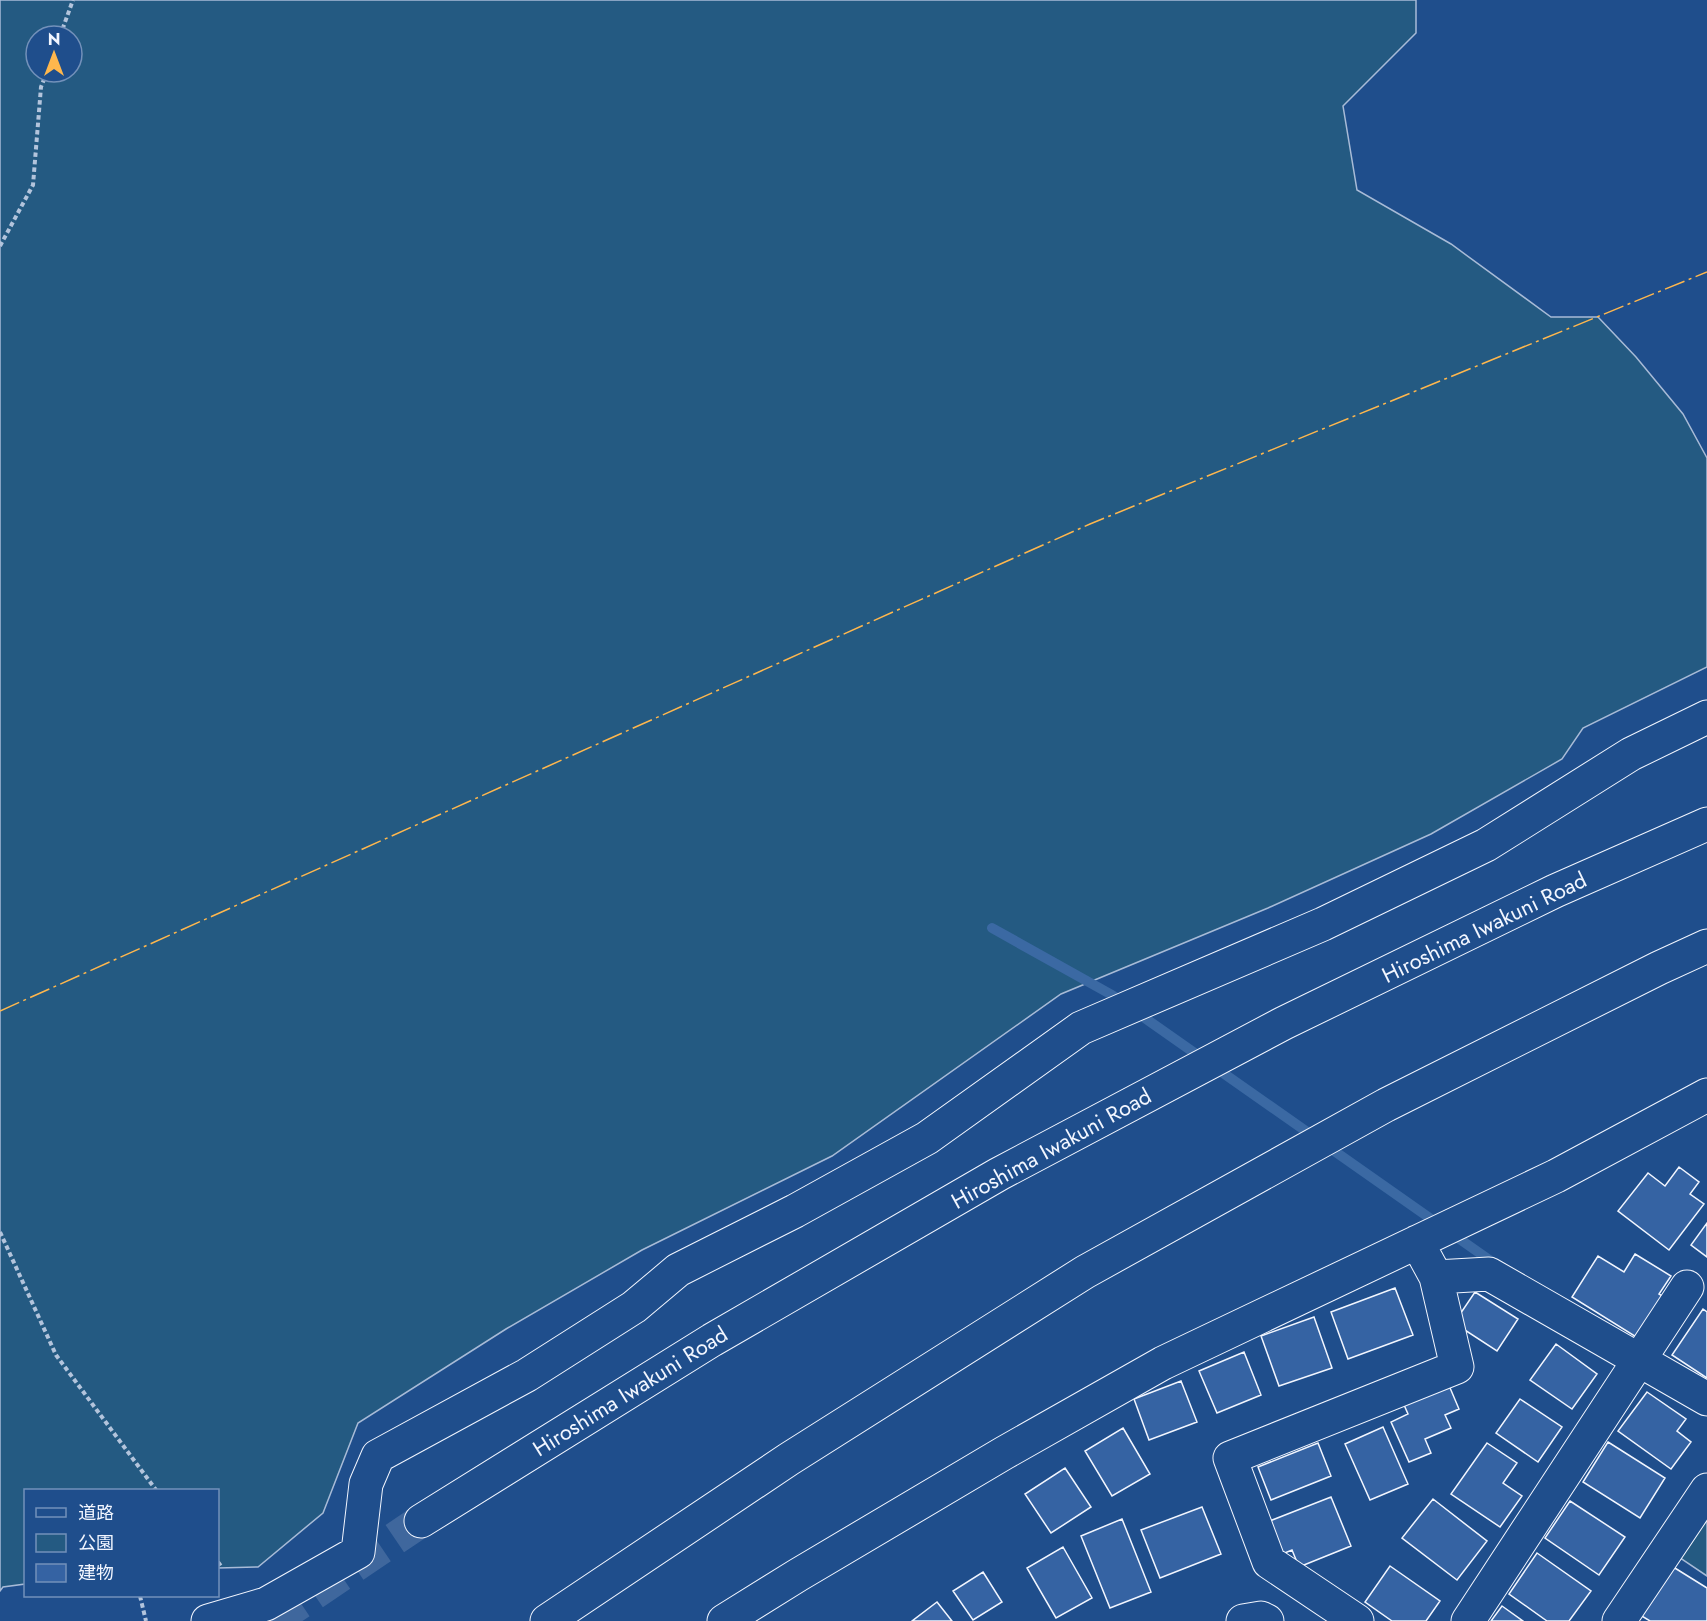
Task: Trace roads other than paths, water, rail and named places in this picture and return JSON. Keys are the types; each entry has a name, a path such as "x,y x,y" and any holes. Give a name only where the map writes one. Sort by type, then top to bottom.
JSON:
{"main road":[{"path":"208,1621 266,1604 358,1552 366,1484 378,1456 527,1375 634,1307 678,1270 795,1211 927,1138 1081,1028 1323,924 1486,845 1631,754 1707,717"},
{"name":"Hiroshima Iwakuni Road","path":"421,1521 712,1341 999,1174 1284,1023 1555,891 1707,824"},
{"path":"547,1621 789,1459 1085,1272 1386,1105 1707,946"},
{"path":"724,1621 993,1459 1163,1363 1556,1176 1707,1095"},
{"path":"1357,1621 1269,1563 1230,1458 1456,1367 1436,1276 1417,1242"},
{"path":"1436,1276 1489,1274 1707,1399"},
{"path":"1468,1621 1687,1287"},
{"path":"1619,1621 1707,1490"},
{"path":"761,1621 798,1575"},
{"path":"1243,1621 1262,1618 1266,1621"}],"waterway":[{"path":"992,928 1112,995 1498,1266"}],"tunnel":[{"path":"273,1621 421,1521"}]}
